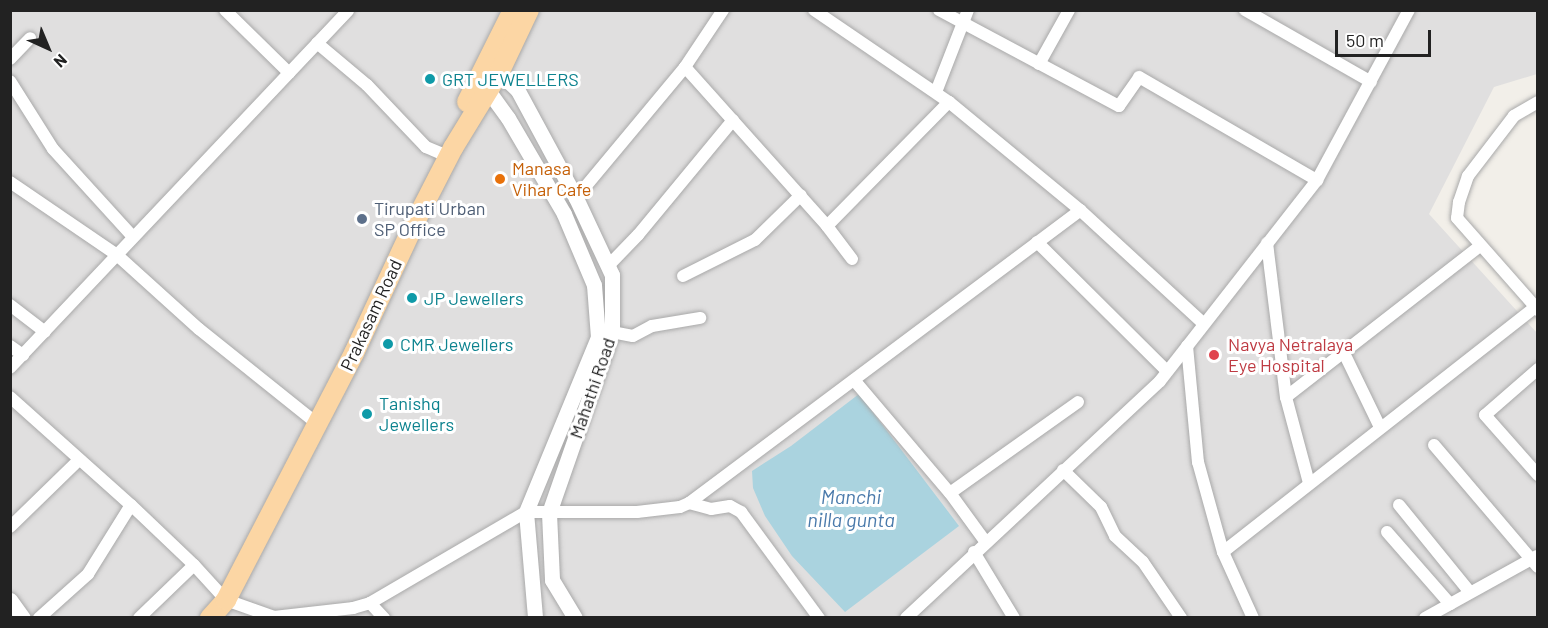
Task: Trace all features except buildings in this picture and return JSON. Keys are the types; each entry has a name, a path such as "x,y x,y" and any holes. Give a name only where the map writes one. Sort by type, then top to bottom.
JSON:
{"main road":[{"name":"Prakasam Road","path":"493,67 513,10"},
{"name":"Prakasam Road","path":"210,618 354,353 482,87 529,10"},
{"name":"Prakasam Road","path":"198,618 223,596 397,237 440,153 482,87"}],"street":[{"path":"225,10 289,73"},
{"path":"10,368 348,10"},
{"path":"576,198 685,67 723,10"},
{"path":"814,10 949,102 1080,210 1204,324"},
{"path":"939,10 1119,106 1139,77 1317,180"},
{"path":"936,92 968,10"},
{"path":"1038,64 1069,10"},
{"path":"1245,10 1371,82"},
{"path":"906,618 1167,371 1317,180 1409,10"},
{"path":"10,59 30,38"},
{"path":"317,43 367,86 426,147 440,153"},
{"name":"Mahathi Road","path":"493,67 517,89 609,265 613,287 612,332 549,513 552,580 575,618"},
{"path":"685,67 801,195 852,259"},
{"path":"10,81 53,149 133,237"},
{"name":"Mahathi Road","path":"482,87 508,118 564,214 594,285 598,337 526,512 535,618"},
{"path":"827,226 949,102"},
{"path":"1223,552 1380,427 1536,309 1457,218 1459,202 1468,176 1514,116 1538,102"},
{"path":"609,265 638,235 733,120"},
{"path":"10,182 117,255 199,329 310,418"},
{"path":"683,276 755,240 801,195"},
{"path":"10,397 131,505 223,596 274,617 351,613 526,512 637,512 680,507 689,503 1080,210"},
{"path":"1037,242 1167,371"},
{"path":"1267,243 1286,397 1309,483"},
{"path":"1286,397 1480,246"},
{"path":"10,305 45,332"},
{"path":"612,332 633,336 652,326 700,318"},
{"path":"10,346 23,355"},
{"path":"1186,346 1198,462 1223,552 1253,618"},
{"path":"1344,353 1380,427"},
{"path":"1538,369 1485,414 1538,475"},
{"path":"854,380 950,493 986,541"},
{"path":"950,493 1078,402"},
{"path":"1425,618 1469,591 1536,561 1434,445"},
{"path":"10,527 79,460"},
{"path":"1063,470 1101,507 1115,536 1143,562 1181,618"},
{"path":"689,503 702,508 730,506 741,512 819,618"},
{"path":"39,618 88,574 131,505"},
{"path":"1399,505 1469,591"},
{"path":"1387,532 1450,604"},
{"path":"974,552 1014,618"},
{"path":"139,618 194,565"},
{"path":"10,600 23,618"},
{"path":"370,603 384,618"}],"shaded area":[{"path":"10,11 1537,11 1537,74 1494,87 1429,214 1537,333 1537,617 11,617"}],"water":[{"name":"Manchi nilla gunta","path":"859,394 959,526 845,612 792,556 765,516 753,488 752,471 791,446"}],"place":[{"name":"GRT JEWELLERS","path":"430,79"},
{"name":"Manasa Vihar Cafe","path":"500,179"},
{"name":"Tirupati Urban SP Office","path":"362,219"},
{"name":"JP Jewellers","path":"412,298"},
{"name":"CMR Jewellers","path":"388,344"},
{"name":"Navya Netralaya Eye Hospital","path":"1214,355"},
{"name":"Tanishq Jewellers","path":"367,414"}]}
